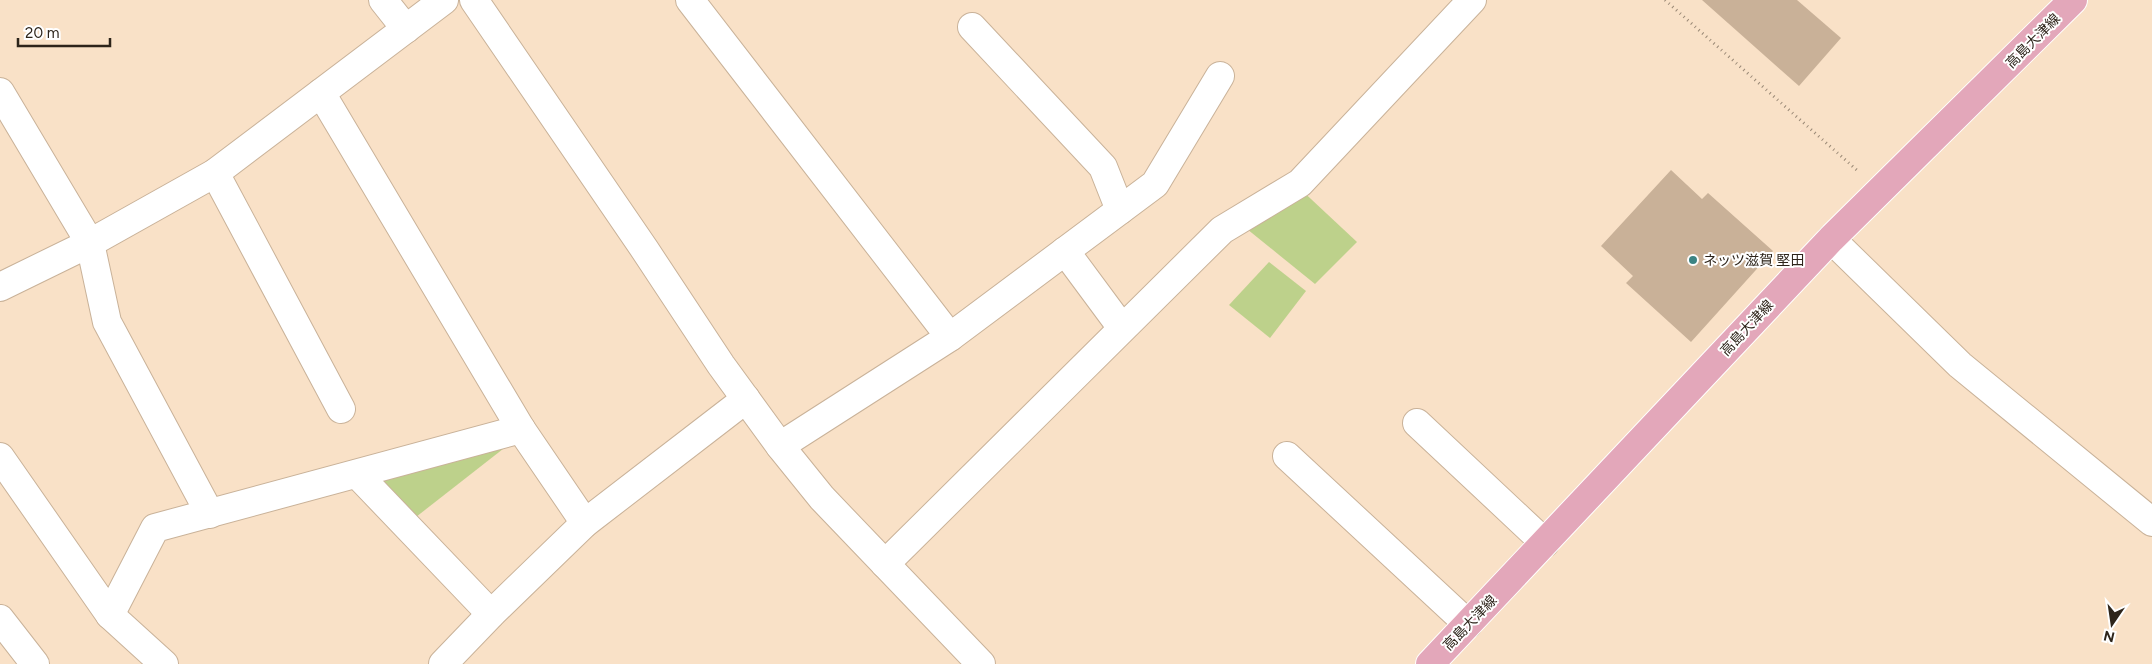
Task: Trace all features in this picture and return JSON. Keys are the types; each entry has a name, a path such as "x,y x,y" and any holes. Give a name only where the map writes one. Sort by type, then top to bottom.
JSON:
{"main road":[{"name":"高島大津線","path":"1430,664 1831,239 2073,0"}],"street":[{"path":"383,0 406,29"},
{"path":"0,287 90,243 215,173 444,0"},
{"path":"474,0 780,446 822,498 981,664"},
{"path":"690,0 950,336"},
{"path":"885,564 1222,230 1300,183 1472,0"},
{"path":"972,27 1103,167 1120,210"},
{"path":"780,446 950,336 1155,184 1220,76"},
{"path":"0,92 90,243 107,322 210,514"},
{"path":"321,93 521,429 585,523"},
{"path":"215,173 341,409"},
{"path":"1831,239 1960,365 2152,522"},
{"path":"1065,251 1122,328"},
{"path":"443,664 491,614 585,523 746,399"},
{"path":"1417,423 1545,543"},
{"path":"110,615 154,528 521,429"},
{"path":"1287,456 1468,624"},
{"path":"0,457 110,615 164,664"},
{"path":"357,474 491,614"},
{"path":"0,619 35,664"}],"path":[{"path":"1665,0 1880,191"}],"green space":[{"path":"1296,185 1357,242 1315,284 1247,229"},
{"path":"1269,262 1306,291 1270,338 1229,305"},
{"path":"517,438 416,517 376,479"}],"building":[{"path":"1702,0 1797,0 1841,38 1799,86"},
{"path":"1671,170 1702,199 1708,193 1773,251 1691,342 1626,283 1633,276 1601,246"}],"place":[{"name":"ネッツ滋賀 堅田","path":"1693,260"}]}
